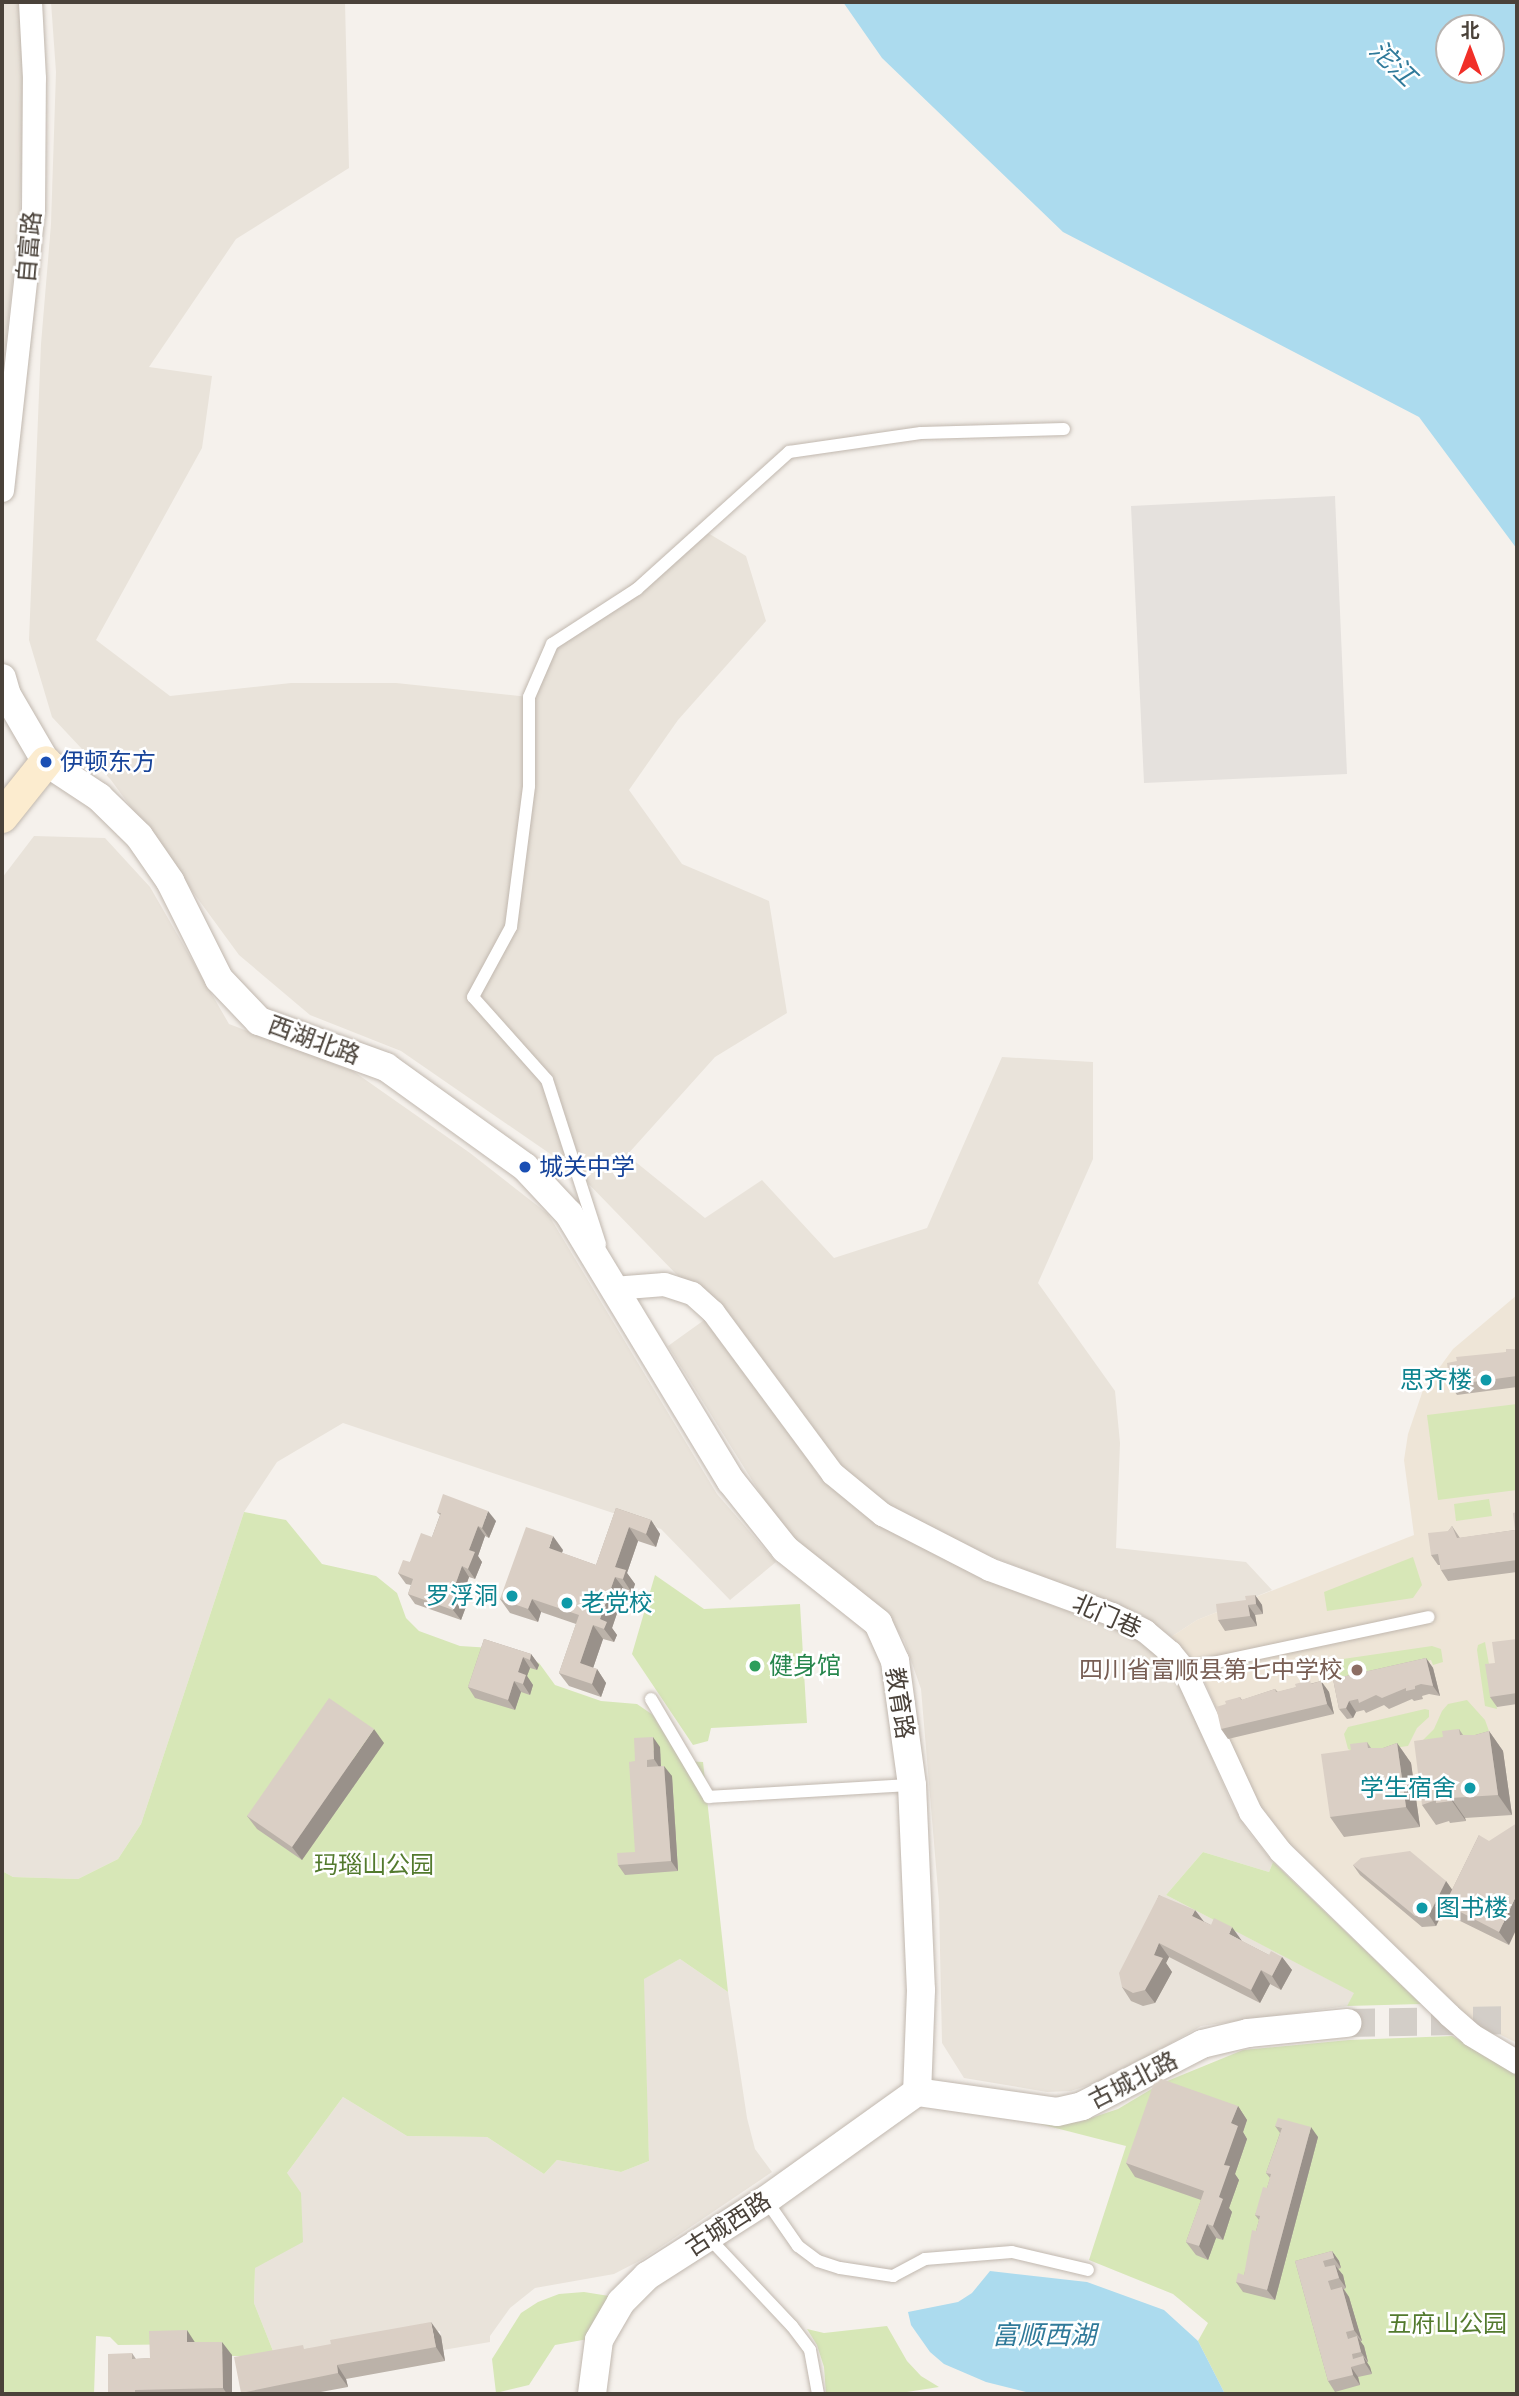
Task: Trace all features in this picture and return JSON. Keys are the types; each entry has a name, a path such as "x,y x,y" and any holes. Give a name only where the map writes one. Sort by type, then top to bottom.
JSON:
{"main road":[{"path":"2,817 46,762"}],"street":[{"name":"自富路","path":"2,490 33,210 34,78 30,2"},
{"path":"2,678 7,695 46,762"},
{"name":"西湖北路","path":"46,762 99,797 139,836 170,881 219,979 259,1021 386,1067 525,1167 569,1214 613,1288"},
{"name":"北门巷","path":"613,1288 664,1284 692,1293 713,1312 832,1473 882,1514 989,1569 1123,1619 1144,1631 1184,1668 1250,1812 1280,1851 1449,2015 1472,2035 1517,2062"},
{"name":"教育路","path":"613,1288 731,1481 785,1549 878,1623 895,1661 912,1786 921,1977 917,2092"},
{"name":"古城北路","path":"917,2092 1057,2112 1082,2106 1202,2044 1248,2033 1347,2023"},
{"name":"古城西路","path":"592,2394 599,2340 621,2302 648,2276 766,2200 917,2092"}],"lane":[{"path":"613,1288 547,1080 473,997 511,927 529,786 529,697 552,644 637,590 789,452 921,433 1064,429"},
{"path":"1184,1668 1429,1617"},
{"path":"651,1699 709,1797 912,1786"},
{"path":"766,2200 798,2246 818,2261 839,2268 892,2276 925,2259 999,2252 1048,2259 1088,2270"},
{"path":"709,2238 792,2326 810,2350 818,2394"}],"shaded area":[{"path":"2,2 20,2 25,77 20,209 4,362"},
{"path":"51,2 345,2 349,168 236,239 149,367 212,376 202,448 96,640 170,696 291,683 396,683 529,697 552,644 703,530 746,556 766,621 678,720 629,790 682,864 769,901 787,1013 715,1057 627,1155 705,1218 762,1180 834,1258 927,1228 1002,1057 1093,1062 1093,1159 1038,1283 1115,1391 1120,1443 1116,1548 1246,1562 1272,1590 1197,1620 1171,1637 1139,1613 985,1554 880,1502 832,1473 713,1312 578,1173 401,1051 310,1015 239,955 111,780 52,717 29,640 41,344 51,224 56,72"},
{"path":"1335,496 1347,774 1144,783 1131,506"},
{"path":"34,836 105,838 150,887 229,1024 353,1071 470,1153 548,1214 717,1494 776,1562 730,1600 661,1529 343,1423 277,1462 244,1512 141,1824 118,1859 78,1879 13,1877 2,1871 2,878"},
{"name":"四川省富顺县第七中学校","path":"1517,1295 1517,2043 1473,2021 1289,1843 1262,1808 1245,1777 1204,1680 1192,1660 1171,1637 1197,1620 1414,1535 1404,1460 1408,1434 1423,1390 1453,1349"},
{"path":"707,1318 773,1403 818,1475 870,1518 984,1580 1122,1631 1148,1648 1167,1666 1180,1685 1231,1802 1247,1830 1273,1862 1269,1872 1203,1852 1166,1895 1355,1993 1347,2006 1201,2026 1110,2078 1071,2091 1047,2092 964,2078 942,2043 939,1902 921,1689 904,1640 883,1610 802,1548 772,1512 668,1346"},
{"path":"680,1959 728,1992 747,2118 755,2149 772,2172 643,2259 614,2274 535,2288 510,2308 490,2336 490,2342 443,2350 440,2331 275,2356 254,2303 255,2268 287,2173 343,2097 407,2136 487,2137 544,2174 557,2160 621,2172 649,2161 643,1979"}],"green space":[{"path":"1517,1404 1517,1490 1438,1500 1427,1415"},
{"path":"1489,1499 1492,1516 1456,1521 1454,1504"},
{"name":"玛瑙山公园","path":"244,1512 286,1520 322,1564 376,1576 397,1593 406,1618 419,1631 460,1646 492,1648 539,1663 555,1685 601,1701 637,1704 653,1715 681,1761 703,1762 728,1992 680,1959 644,1979 649,2161 621,2172 557,2160 544,2174 487,2137 407,2136 343,2097 287,2173 301,2193 303,2242 255,2268 254,2303 275,2356 197,2356 196,2344 118,2345 110,2337 96,2336 94,2394 2,2394 2,1871 13,1877 78,1879 118,1859 141,1824"},
{"path":"1413,1557 1422,1585 1413,1598 1327,1611 1324,1592"},
{"path":"655,1575 704,1609 800,1604 807,1723 711,1728 708,1741 693,1745 632,1654"},
{"path":"1485,1642 1497,1709 1485,1706 1477,1650 1478,1645"},
{"path":"1432,1646 1441,1649 1443,1662 1433,1665 1431,1660 1337,1680 1333,1663 1336,1660"},
{"path":"1467,1700 1485,1720 1489,1731 1482,1735 1423,1740 1434,1729 1448,1704"},
{"path":"1429,1710 1429,1717 1417,1728 1408,1746 1356,1753 1348,1749 1344,1734 1348,1727"},
{"path":"1203,1852 1269,1872 1273,1862 1421,2004 1347,2006 1354,1993 1166,1895"},
{"name":"五府山公园","path":"1452,2036 1517,2072 1517,2394 1225,2394 1198,2341 1208,2323 1173,2294 1089,2260 1126,2146 1040,2124 1079,2122 1118,2109 1160,2084 1243,2050 1349,2040"},
{"path":"584,2292 609,2296 588,2339 555,2345 529,2385 496,2393 492,2359 521,2313 538,2302 559,2294"},
{"path":"887,2326 907,2361 921,2376 939,2387 894,2394 826,2394 824,2367 817,2345 807,2329 824,2333"}],"water":[{"name":"沱江","path":"843,2 1517,2 1517,549 1419,417 1063,232 882,58"},
{"name":"富顺西湖","path":"990,2271 1087,2282 1164,2310 1198,2341 1225,2394 1034,2394 986,2382 944,2364 930,2352 911,2325 908,2312 958,2302 972,2293"}],"building":[{"path":"1506,1349 1517,1349 1517,1376 1450,1385 1447,1363 1457,1361 1456,1357 1506,1352"},
{"path":"443,1494 488,1511 482,1528 478,1526 469,1550 475,1552 468,1569 462,1566 453,1591 459,1594 453,1610 408,1594 413,1579 398,1573 403,1560 410,1562 421,1533 432,1537 441,1513 437,1512"},
{"name":"老党校","path":"616,1508 651,1520 646,1534 629,1527 615,1567 626,1570 623,1579 615,1577 600,1619 607,1622 604,1629 593,1625 580,1663 597,1669 592,1684 559,1673 579,1615 532,1599 528,1609 500,1599 526,1527 553,1536 549,1548 596,1565"},
{"path":"1517,1512 1517,1560 1441,1570 1438,1554 1431,1555 1428,1533 1448,1531 1452,1526 1457,1538 1515,1530 1513,1513"},
{"path":"1255,1595 1256,1604 1248,1605 1250,1616 1218,1620 1216,1604 1246,1600 1245,1596"},
{"path":"484,1639 531,1654 530,1660 523,1657 518,1672 526,1675 523,1684 514,1681 508,1700 468,1687"},
{"path":"1517,1639 1517,1693 1490,1697 1485,1664 1495,1663 1492,1642"},
{"path":"1426,1658 1433,1686 1421,1684 1415,1686 1415,1689 1406,1691 1406,1688 1382,1698 1376,1695 1359,1703 1358,1699 1349,1701 1346,1708 1339,1709 1333,1679"},
{"path":"1310,1680 1311,1684 1321,1681 1327,1704 1221,1729 1216,1707 1226,1704 1225,1701 1240,1697 1241,1700 1275,1689 1276,1692"},
{"path":"329,1698 374,1729 292,1847 247,1816"},
{"path":"1459,1729 1460,1735 1489,1731 1498,1795 1451,1798 1452,1801 1436,1803 1436,1800 1422,1805 1414,1741 1443,1737 1442,1731"},
{"path":"653,1737 654,1759 647,1760 647,1767 664,1766 671,1861 618,1865 617,1853 635,1852 629,1762 635,1761 634,1738"},
{"path":"1367,1742 1368,1748 1383,1748 1397,1743 1406,1807 1330,1817 1321,1754 1351,1750 1350,1744"},
{"path":"1517,1823 1517,1894 1499,1932 1445,1904 1479,1835 1489,1841"},
{"name":"图书楼","path":"1410,1851 1446,1881 1429,1915 1415,1916 1353,1865 1361,1858"},
{"path":"1159,1895 1195,1910 1192,1916 1211,1925 1214,1918 1232,1927 1229,1934 1269,1955 1271,1951 1282,1957 1272,1976 1261,1970 1251,1990 1159,1943 1154,1955 1163,1958 1145,1990 1133,1993 1122,1987 1119,1973"},
{"path":"1156,2077 1238,2106 1231,2123 1238,2126 1224,2165 1230,2166 1219,2197 1223,2199 1213,2226 1207,2224 1199,2246 1186,2242 1204,2191 1126,2163"},
{"path":"1278,2118 1311,2127 1267,2290 1236,2282 1238,2273 1244,2275 1252,2230 1256,2231 1260,2216 1255,2215 1263,2187 1267,2188 1271,2174 1266,2173 1282,2128 1275,2126"},
{"path":"1332,2251 1334,2258 1323,2261 1325,2267 1335,2265 1339,2278 1328,2281 1331,2290 1342,2287 1354,2330 1346,2332 1348,2339 1357,2336 1361,2352 1352,2354 1353,2359 1363,2356 1365,2363 1351,2367 1353,2375 1328,2381 1295,2261"},
{"path":"431,2322 436,2347 337,2365 338,2373 241,2393 234,2357 303,2345 304,2349 331,2344 330,2340"},
{"path":"187,2330 187,2342 222,2342 223,2388 135,2390 135,2394 108,2394 108,2354 132,2353 132,2359 150,2358 149,2331"}],"tunnel":[{"path":"1347,2023 1517,2020"}],"place":[{"name":"伊顿东方","path":"46,762"},
{"name":"城关中学","path":"525,1167"},
{"name":"思齐楼","path":"1486,1380"},
{"name":"罗浮洞","path":"512,1596"},
{"name":"老党校","path":"567,1603"},
{"name":"健身馆","path":"755,1666"},
{"name":"四川省富顺县第七中学校","path":"1357,1670"},
{"name":"学生宿舍","path":"1470,1788"},
{"name":"图书楼","path":"1422,1908"}]}
